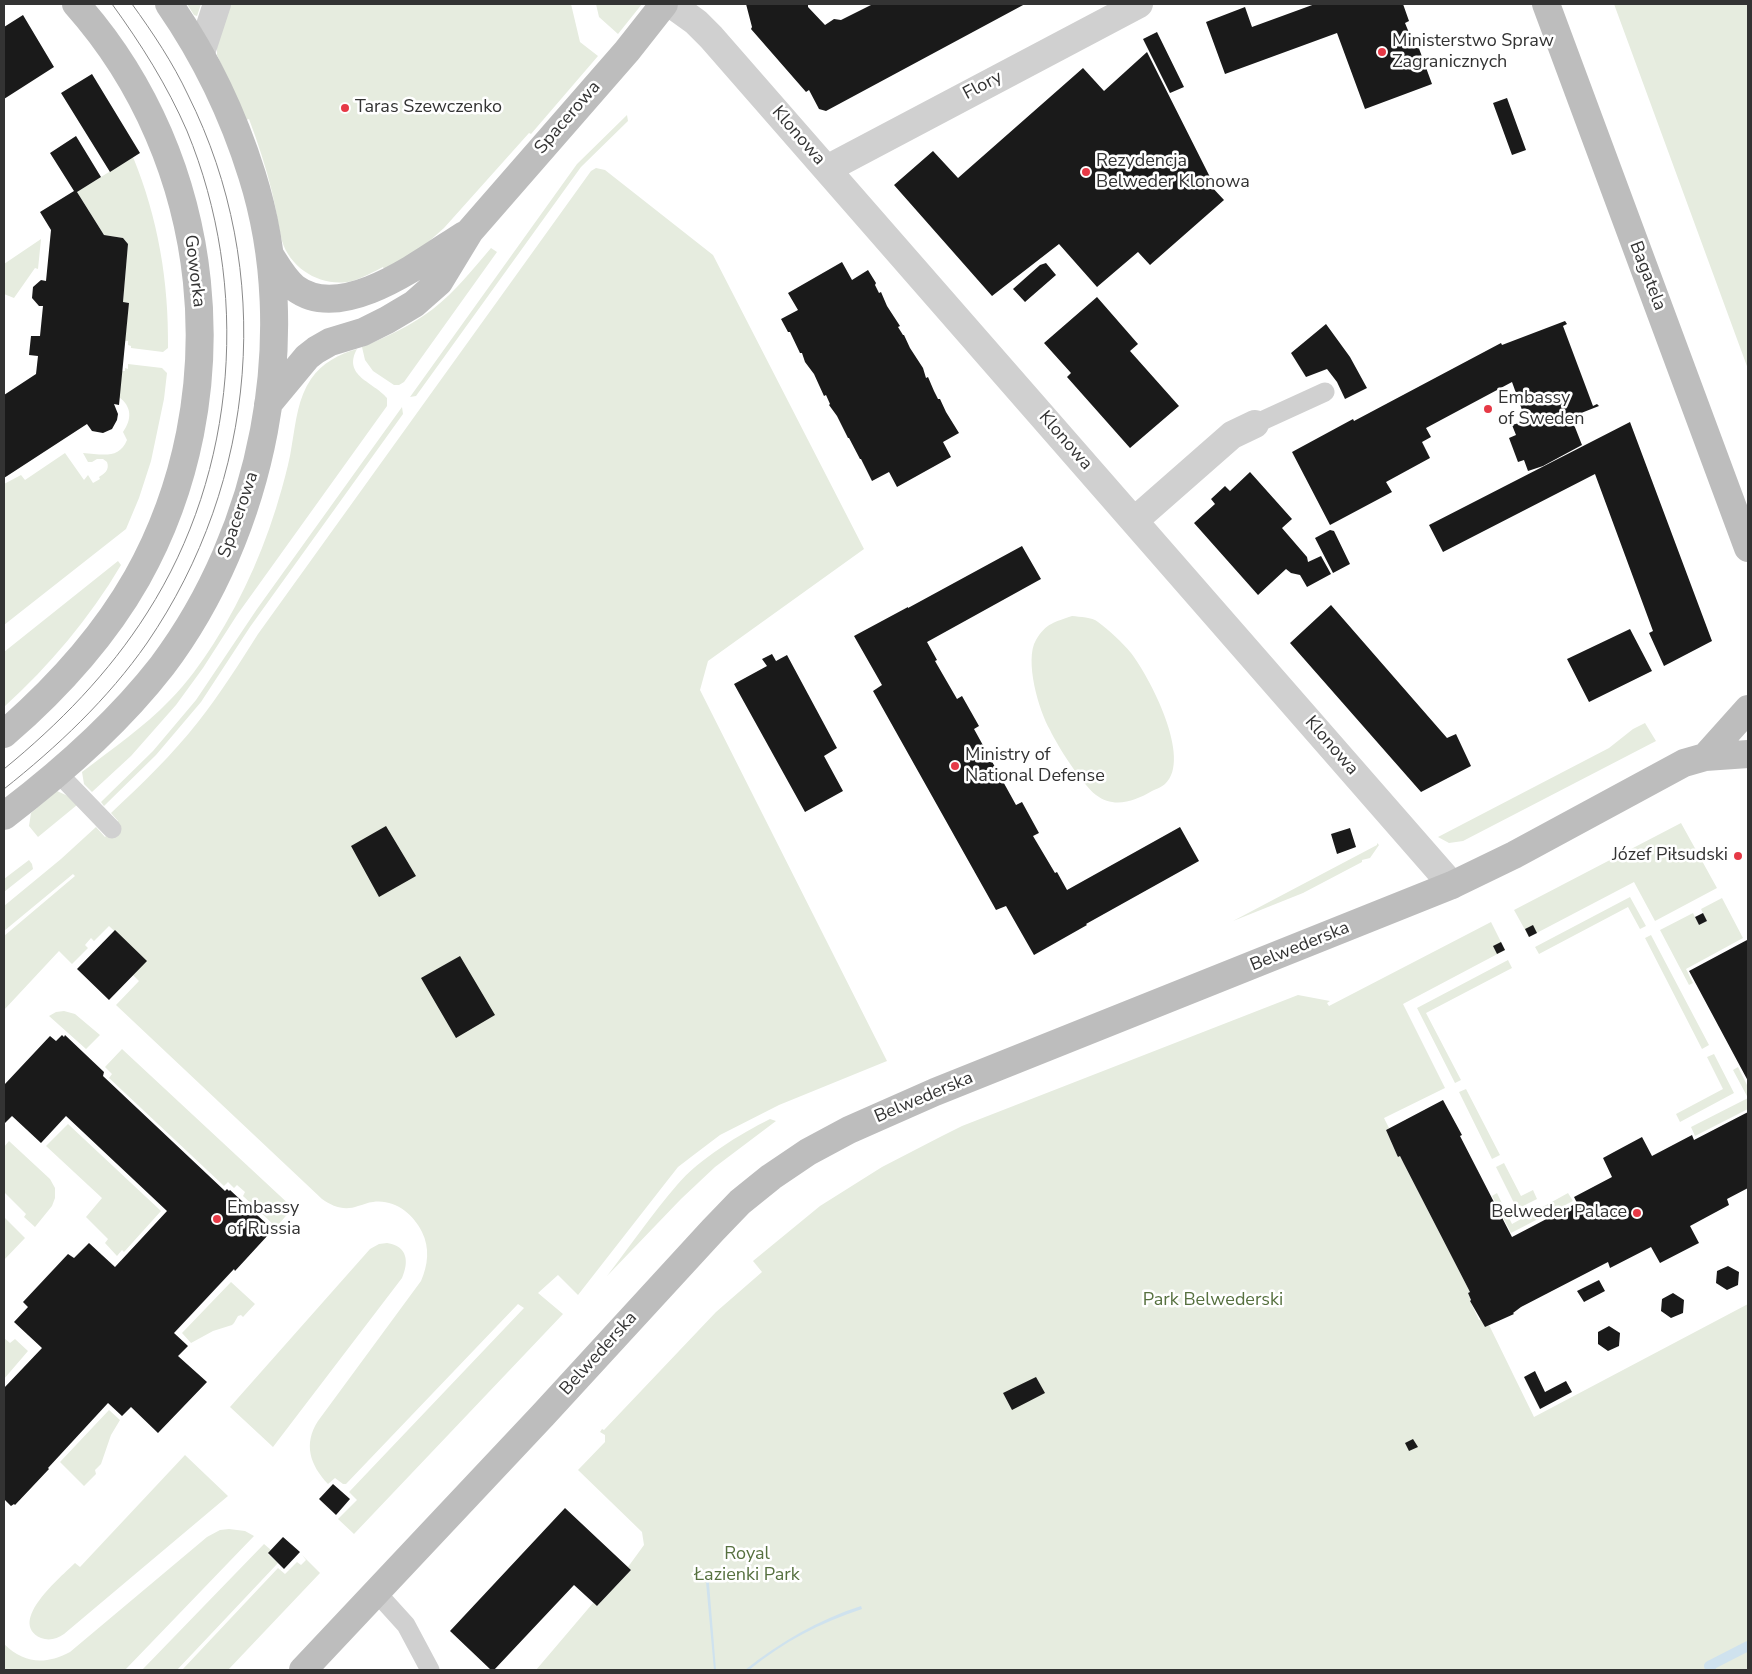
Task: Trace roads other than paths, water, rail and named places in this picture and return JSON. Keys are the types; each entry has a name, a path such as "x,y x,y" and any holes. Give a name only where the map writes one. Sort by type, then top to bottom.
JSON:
{"street":[{"name":"Goworka","path":"4,734 54,687 90,646 122,602 146,560 171,502 182,468 192,425 199,375 200,328 197,276 185,211 171,164 154,125 124,68 76,4"},
{"path":"169,4 201,54 228,109 253,176 264,228 273,289 274,324 268,404"},
{"path":"201,54 217,4"},
{"name":"Spacerowa","path":"4,816 58,773 106,729 148,684 194,617 222,564 249,494 259,454 268,404 307,357 316,350 330,342 374,327 402,312 440,282 470,231 627,51 664,4"},
{"name":"Klonowa","path":"671,4 696,22 711,36 1452,885"},
{"name":"Flory","path":"827,169 1139,4"},
{"name":"Bagatela","path":"1546,4 1748,548"},
{"name":"Spacerowa","path":"268,253 284,276 296,288 314,297 334,298 376,288 470,231"},
{"path":"1134,521 1232,435 1255,424"},
{"path":"1705,757 1748,710"},
{"name":"Belwederska","path":"303,1670 377,1593 740,1202 771,1177 808,1152 849,1130 935,1092 1452,885 1514,855 1684,763 1705,757 1748,754"}],"lane":[{"path":"1255,424 1325,392"},
{"path":"58,773 112,829"},
{"path":"377,1593 406,1625 430,1670"}],"water":[{"path":"705,1571 708,1571 716,1670 714,1670"},
{"path":"861,1606 862,1609 831,1620 802,1634 749,1670 745,1670 772,1650 800,1633 830,1618"}],"waterway":[{"path":"1711,1670 1709,1666 1748,1646"}],"tram line":[{"path":"4,769 82,697 100,677 147,613 177,558 201,500 217,439 225,377 226,314 221,252 207,190 187,131 171,97 133,34 112,4"},
{"path":"4,789 62,739 99,703 147,643 184,580 213,514 232,445 242,374 243,303 234,232 216,162 188,95 162,48 132,4"}],"place":[{"name":"Ministerstwo Spraw Zagranicznych","path":"1382,52"},
{"name":"Taras Szewczenko","path":"345,108"},
{"name":"Rezydencja Belweder Klonowa","path":"1086,172"},
{"name":"Embassy of Sweden","path":"1488,409"},
{"name":"Ministry of National Defense","path":"955,766"},
{"name":"Józef Piłsudski","path":"1738,856"},
{"name":"Belweder Palace","path":"1637,1213"},
{"name":"Embassy of Russia","path":"217,1219"}],"park label":[{"name":"Park Belwederski","path":"1213,1301"},
{"name":"Royal Łazienki Park","path":"747,1565"}]}
